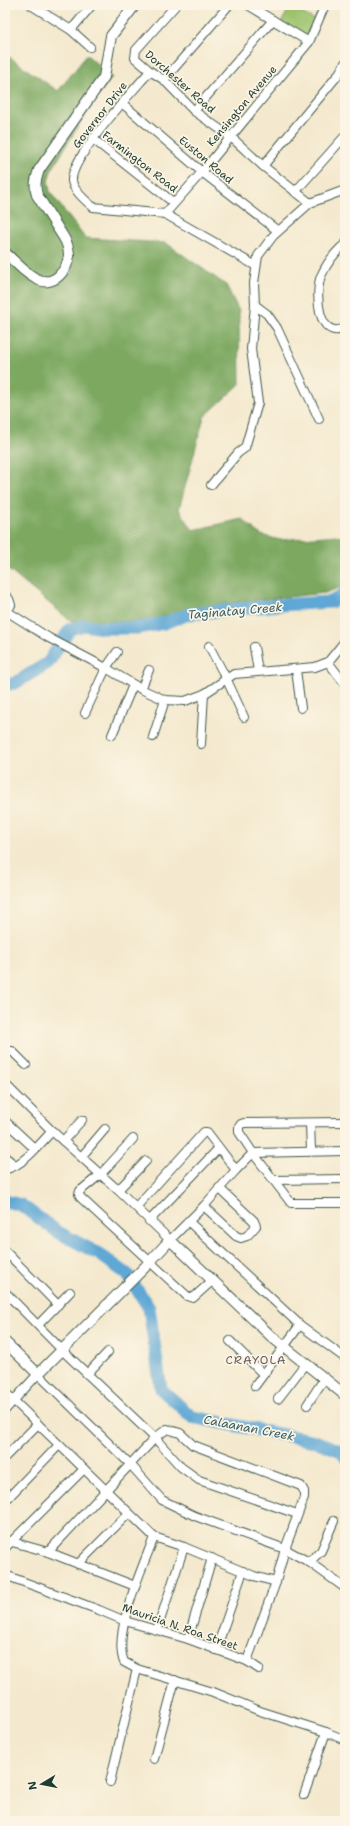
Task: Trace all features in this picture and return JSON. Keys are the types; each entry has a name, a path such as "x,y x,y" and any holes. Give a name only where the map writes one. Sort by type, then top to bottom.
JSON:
{"street":[{"path":"31,5 71,30 90,47"},
{"path":"5,253 39,280 48,282 54,280 64,269 69,255 67,245 37,195 35,188 36,180 39,170 104,77 111,36 135,5"},
{"name":"Dorchester Road","path":"176,5 136,50 135,58 150,71 164,80 194,111 231,137 263,166 310,203"},
{"path":"164,80 229,5"},
{"path":"248,5 309,42"},
{"name":"Kensington Avenue","path":"165,214 202,172 309,42 325,5"},
{"path":"71,30 90,6"},
{"path":"194,111 273,20"},
{"path":"263,166 338,75 345,63"},
{"name":"Governor Drive","path":"150,71 82,154 72,182 74,186 90,204 100,208 165,214 256,266"},
{"name":"Euston Road","path":"122,104 202,172 278,231"},
{"path":"295,192 345,136"},
{"name":"Farmington Road","path":"93,139 174,202"},
{"path":"211,485 238,453 245,448 258,403 251,349 255,306 254,283 258,256 278,231 310,203 345,190"},
{"path":"345,244 334,253 327,264 320,278 318,291 318,305 322,319 326,326 333,329 345,328"},
{"path":"255,306 266,314 277,328 319,419"},
{"path":"5,595 11,602 7,613 49,638 106,668 141,690 165,700 185,701 204,694 234,674 258,671 296,670 315,667 328,662 345,641"},
{"path":"209,646 244,717"},
{"path":"254,647 258,671"},
{"path":"85,713 106,668 117,652"},
{"path":"328,662 345,684"},
{"path":"141,690 148,670"},
{"path":"296,670 301,708"},
{"path":"112,735 133,685"},
{"path":"202,744 204,694"},
{"path":"153,737 165,700"},
{"path":"5,1051 12,1051 26,1065"},
{"path":"5,1084 52,1131 82,1156 283,1347 345,1395"},
{"path":"63,1141 82,1120"},
{"path":"5,1121 35,1150"},
{"path":"345,1122 241,1124 239,1127 239,1132 253,1153 291,1203 345,1203"},
{"path":"310,1123 311,1151"},
{"path":"82,1156 106,1129"},
{"path":"5,1169 15,1166 35,1150 52,1131"},
{"path":"136,1207 202,1133 207,1132 236,1170"},
{"path":"133,1139 101,1174 80,1191 80,1197 147,1265 190,1298 196,1295 213,1280"},
{"path":"149,1221 218,1148"},
{"path":"5,1410 14,1402 38,1374 204,1206 219,1188 253,1153 345,1150"},
{"path":"5,1157 15,1166"},
{"path":"118,1190 146,1161"},
{"path":"274,1180 345,1179"},
{"path":"204,1206 236,1236 241,1238 253,1230 256,1226 254,1221 219,1188"},
{"path":"188,1221 300,1325 345,1358"},
{"path":"5,1251 58,1305"},
{"path":"5,1292 62,1350 155,1438 181,1467 199,1480 297,1514"},
{"path":"38,1325 70,1292"},
{"path":"255,1386 300,1325"},
{"path":"230,1341 263,1374"},
{"path":"5,1342 130,1464 162,1500 178,1509 285,1549 309,1562 345,1588"},
{"path":"87,1374 108,1352"},
{"path":"278,1399 305,1364"},
{"path":"307,1405 324,1379"},
{"path":"5,1392 154,1537 276,1582"},
{"path":"5,1457 38,1424"},
{"name":"Mauricia N. Roa Street","path":"5,1575 99,1610 124,1621 188,1639 246,1661 276,1582 285,1549 304,1498 304,1491 301,1486 193,1445 174,1430 167,1429 155,1438"},
{"path":"48,1552 155,1438"},
{"path":"5,1502 59,1445"},
{"path":"7,1543 84,1469"},
{"path":"78,1564 129,1512"},
{"path":"309,1562 321,1551 334,1521"},
{"path":"154,1537 135,1586 124,1621 120,1650 124,1662 137,1669 175,1680 273,1716 326,1732 345,1740"},
{"path":"7,1543 48,1552 135,1586"},
{"path":"157,1630 184,1547"},
{"path":"188,1639 212,1558"},
{"path":"216,1650 243,1571"},
{"path":"246,1661 259,1669"},
{"path":"110,1782 137,1669"},
{"path":"154,1759 175,1680"},
{"path":"304,1795 326,1732"}],"green space":[{"path":"290,7 315,20 307,36 281,23"},
{"path":"5,54 58,91 87,55 112,77 93,102 51,171 48,181 50,192 85,238 166,243 226,285 239,311 240,384 204,417 179,509 193,530 242,519 261,535 280,540 336,535 345,538 344,586 325,593 195,608 150,620 129,622 87,620 71,621 6,568"}],"waterway":[{"name":"Taginatay Creek","path":"5,685 15,683 48,663 70,629 84,625 104,628 138,628 164,623 189,614 280,605 331,602 345,593"},
{"name":"Calaanan Creek","path":"5,1201 21,1205 58,1232 99,1254 127,1274 149,1308 161,1389 192,1417 315,1441 341,1451 345,1457"}],"district":[{"name":"CRAYOLA","path":"256,1360"}]}
